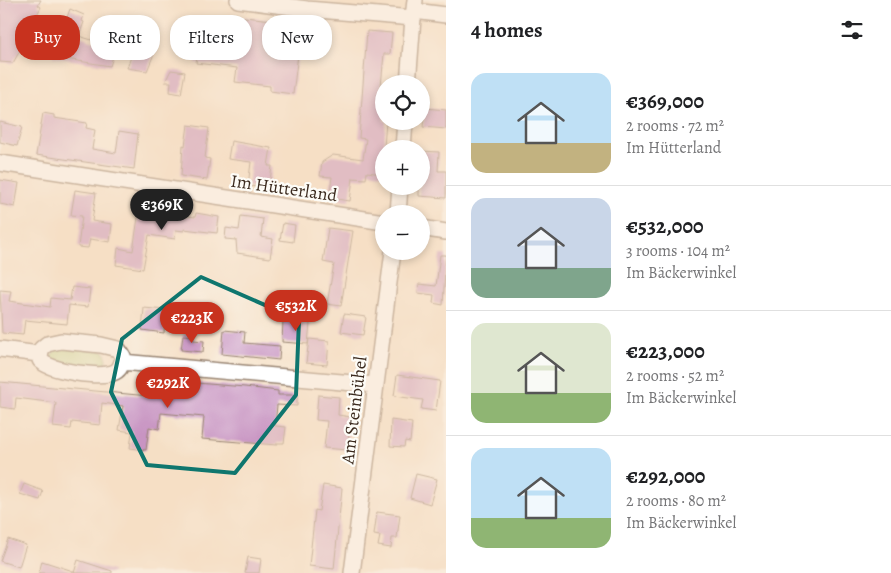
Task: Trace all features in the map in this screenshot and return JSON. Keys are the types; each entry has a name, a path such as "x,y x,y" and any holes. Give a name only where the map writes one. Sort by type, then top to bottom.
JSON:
{"street":[{"path":"238,0 307,9 414,10 446,15"},
{"path":"409,75 414,10"},
{"name":"Im Hütterland","path":"0,164 375,221"},
{"path":"430,229 446,232"},
{"name":"Am Steinbühel","path":"352,573 392,260"},
{"path":"61,341 113,348 121,352 122,362 116,372 108,374 58,370 44,365 39,354 44,346 61,341"},
{"path":"0,349 39,354"},
{"path":"122,362 375,385"}],"highlighted area":[{"path":"201,277 299,320 296,395 235,473 147,465 111,392 122,339"}],"green space":[{"path":"58,346 104,351 107,359 102,367 97,368 64,366 54,361 51,356"}],"building":[{"path":"0,0 41,0 38,5 41,7 37,15 15,15 15,59 13,63 0,62"},
{"path":"70,9 84,15 82,21 84,22 80,33 80,15 68,15"},
{"path":"252,18 262,19 262,60 297,60 293,94 270,91 270,86 235,82 237,68 196,63 196,60 252,60"},
{"path":"367,31 392,33 390,54 384,54 382,75 375,75 375,130 385,130 385,140 375,140 375,173 367,172 366,179 353,178 350,201 329,198 332,177 320,176 322,162 333,155 363,159 366,139 359,138"},
{"path":"80,36 90,39 90,60 112,60 110,66 72,60 80,60"},
{"path":"130,60 152,60 147,71 127,68"},
{"path":"171,70 185,72 181,94 170,92 171,82 165,82"},
{"path":"430,108 446,110 446,129 430,128"},
{"path":"43,113 54,115 54,118 87,123 86,128 95,130 92,149 116,153 119,131 138,134 134,169 36,155"},
{"path":"0,122 22,127 17,146 0,142"},
{"path":"188,125 209,128 205,158 210,159 207,180 181,176 183,145 185,146"},
{"path":"231,141 271,148 268,166 272,166 269,188 248,186 251,162 228,159"},
{"path":"430,152 439,152 438,171 446,171 446,198 419,196 430,195"},
{"path":"0,180 19,183 15,207 0,204"},
{"path":"75,190 96,193 92,221 112,224 110,242 90,239 88,248 78,247 82,216 71,215"},
{"path":"155,202 176,205 175,214 195,217 196,213 219,217 217,233 184,229 184,231 176,230 175,239 149,235 143,269 116,265 118,248 133,251 139,211 153,213"},
{"path":"241,216 263,219 261,237 273,239 270,258 237,253 236,240 225,239 226,228 239,230"},
{"path":"283,223 295,225 293,242 280,240"},
{"path":"328,228 353,231 341,306 327,304 334,264 323,262"},
{"path":"440,255 446,255 443,305 433,303 434,295 418,293 419,284 436,286"},
{"path":"72,287 90,289 88,307 69,305 67,324 25,320 23,335 2,333 0,290 11,291 9,301 50,307 51,298 70,300"},
{"path":"144,308 165,310 164,333 142,330"},
{"path":"344,314 366,317 363,335 341,332"},
{"path":"283,321 310,323 308,344 282,342"},
{"path":"224,330 245,332 244,343 280,346 279,360 222,354"},
{"path":"183,335 194,336 193,340 204,341 203,352 181,350"},
{"path":"309,339 329,341 327,365 306,363"},
{"path":"397,375 440,381 436,411 421,409 423,400 394,396"},
{"path":"160,380 278,391 278,395 297,395 297,406 277,405 275,426 286,427 284,443 277,443 277,445 202,439 204,417 161,413 159,429 149,427 146,450 130,448 132,432 119,430 123,406 102,403 100,425 72,422 71,429 53,427 56,403 16,398 15,409 0,407 0,382 159,397"},
{"path":"318,395 339,397 338,415 351,417 347,450 324,448 327,421 316,420"},
{"path":"391,420 412,423 410,442 405,441 404,447 390,446"},
{"path":"416,474 437,479 430,504 410,498"},
{"path":"24,484 43,491 40,500 20,494"},
{"path":"323,485 342,488 334,569 309,566 315,510 319,511"},
{"path":"377,512 400,515 397,538 392,538 391,548 378,546 380,536 374,535"},
{"path":"8,539 26,545 19,567 0,561"},
{"path":"248,557 261,559 259,573 245,573"},
{"path":"78,560 112,571 112,573 74,573"},
{"path":"42,561 73,571 73,573 39,573"}]}
